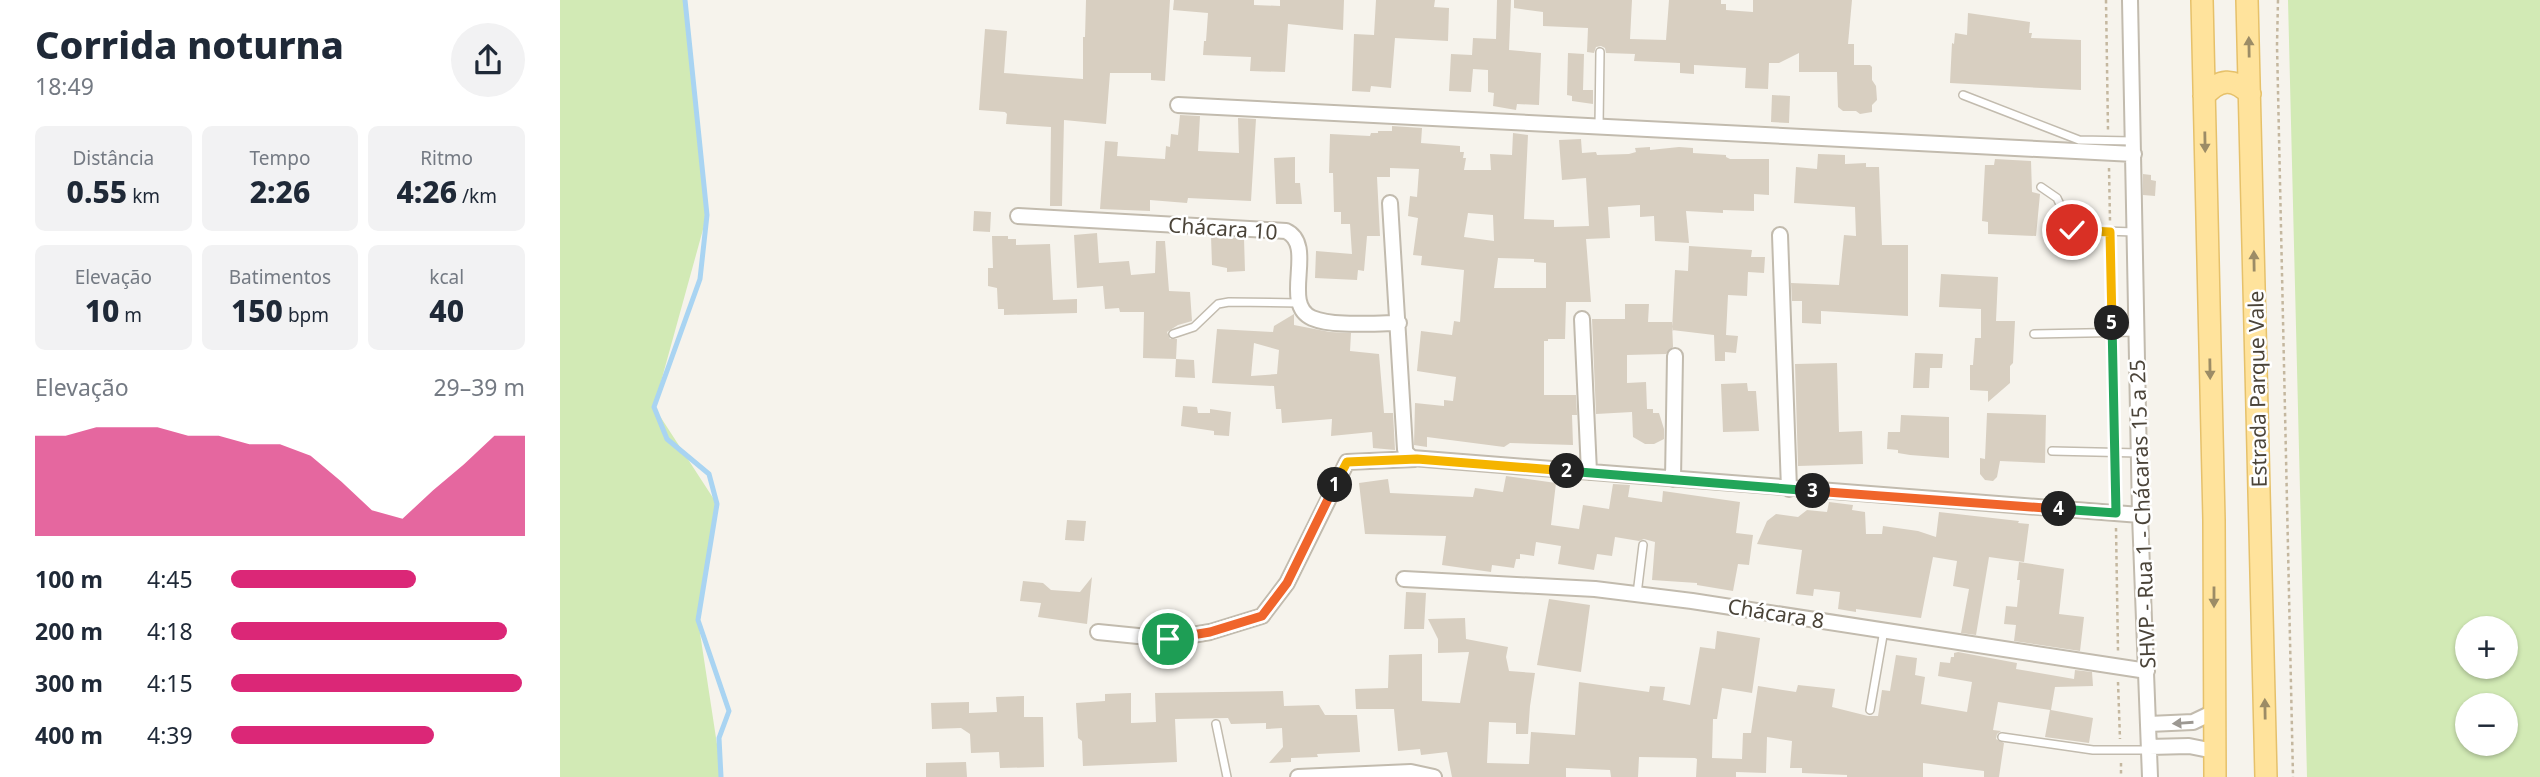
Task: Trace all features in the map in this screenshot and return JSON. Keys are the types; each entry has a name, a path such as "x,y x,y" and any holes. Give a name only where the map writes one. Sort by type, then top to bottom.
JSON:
{"main road":[{"path":"2202,0 2214,520 2215,777"},
{"name":"Estrada Parque Vale","path":"2247,0 2266,777"},
{"path":"2204,96 2213,86 2233,82 2250,93"}],"street":[{"name":"SHVP - Rua 1 - Chácaras 15 a 25","path":"2130,0 2140,515 2150,777"},
{"path":"1178,105 1599,127 2134,148"},
{"path":"1390,202 1405,449 1412,457"},
{"name":"Chácara 10","path":"1018,216 1286,231 1296,239 1299,253 1299,303"},
{"path":"1780,235 1789,489"},
{"path":"1299,303 1313,319 1399,323"},
{"path":"1582,319 1589,472"},
{"path":"1673,479 1675,356"},
{"path":"1098,632 1168,639 1210,632 1262,616 1287,583 1347,462 1412,457 2140,515"},
{"name":"Chácara 8","path":"1404,579 1501,582 1637,594 2147,671"},
{"path":"2149,724 2193,722 2214,712"},
{"path":"2149,749 2189,746 2214,751"},
{"path":"1298,777 1411,772 1434,777"}],"lane":[{"path":"1599,127 1600,52"},
{"path":"1964,95 2079,140 2109,147"},
{"path":"2041,187 2057,198 2067,225 2072,230 2135,232"},
{"path":"1173,334 1194,327 1218,304 1299,303"},
{"path":"2034,334 2137,332"},
{"path":"2052,452 2139,453"},
{"path":"1637,594 1643,545"},
{"path":"1870,710 1884,630"},
{"path":"1216,724 1227,777"},
{"path":"2002,737 2092,750 2149,749"}],"path":[{"path":"2106,0 2121,777"},
{"path":"2278,0 2277,59 2293,777"}],"green space":[{"path":"560,0 685,0 707,215 654,407 717,504 698,620 722,777 560,777"},
{"path":"2288,0 2540,0 2540,777 2307,777"}],"building":[{"path":"1086,0 1170,0 1165,81 1151,80 1151,73 1110,73 1106,124 1064,120 1062,206 1050,206 1051,127 1006,124 1005,112 979,110 985,29 1007,31 1004,73 1083,79"},
{"path":"1174,0 1254,0 1254,5 1280,6 1280,0 1344,0 1343,30 1288,24 1285,72 1250,71 1251,57 1203,55 1208,13 1173,10"},
{"path":"1376,0 1435,0 1434,7 1449,8 1448,41 1395,38 1391,88 1371,86 1370,92 1352,91 1354,34 1374,35"},
{"path":"1497,0 1511,0 1509,50 1541,53 1539,105 1517,104 1516,110 1493,106 1494,93 1488,92 1488,70 1473,69 1471,92 1449,91 1451,54 1472,55 1473,38 1496,39"},
{"path":"1514,0 1632,0 1630,39 1666,40 1669,0 1721,0 1721,4 1726,4 1726,10 1753,12 1753,0 1852,0 1848,44 1854,44 1854,65 1872,67 1877,100 1872,105 1872,112 1860,114 1856,111 1843,111 1838,107 1837,72 1799,72 1799,53 1779,63 1769,63 1768,89 1745,88 1746,68 1694,65 1694,74 1680,73 1680,63 1634,61 1635,54 1606,53 1601,46 1596,47 1594,53 1587,52 1588,28 1543,26 1543,12 1514,8"},
{"path":"1968,13 2030,22 2031,38 2081,40 2081,90 1950,83 1952,43 1954,44 1955,33 1967,35"},
{"path":"1568,53 1584,54 1583,90 1593,90 1593,104 1572,101 1572,96 1567,95"},
{"path":"1772,95 1790,96 1789,123 1771,122"},
{"path":"1180,115 1200,116 1198,151 1239,153 1238,118 1256,119 1251,201 1188,198 1187,203 1150,200 1150,211 1100,209 1105,141 1118,142 1117,156 1165,159 1171,134 1178,135"},
{"path":"1392,126 1422,128 1421,143 1460,146 1460,152 1464,152 1463,158 1466,158 1464,170 1491,170 1490,154 1512,155 1513,133 1528,135 1524,219 1554,220 1554,227 1589,226 1586,178 1562,180 1559,140 1581,139 1582,153 1596,152 1597,155 1629,154 1636,152 1635,148 1650,147 1650,150 1679,147 1693,148 1693,153 1726,155 1730,159 1769,159 1769,195 1754,194 1754,211 1686,211 1689,243 1655,241 1654,216 1640,217 1640,205 1608,207 1610,238 1586,239 1591,302 1566,302 1565,339 1544,341 1544,395 1576,395 1577,415 1572,415 1573,445 1510,443 1504,447 1427,437 1427,447 1414,445 1415,403 1444,406 1444,400 1453,401 1456,377 1417,371 1421,331 1452,335 1454,321 1460,322 1464,270 1421,265 1422,256 1413,255 1418,218 1408,216 1410,196 1417,197 1419,169 1390,168 1390,177 1377,177 1380,236 1367,236 1364,271 1358,270 1357,280 1315,278 1316,251 1352,254 1350,224 1341,224 1341,212 1334,212 1333,173 1329,173 1330,134 1370,136 1378,131 1392,131","holes":["1468,213 1493,215 1494,241 1464,237","1498,258 1534,259 1534,262 1546,263 1546,288 1494,288"]},
{"path":"1818,154 1845,155 1845,164 1866,163 1866,167 1879,167 1882,245 1908,245 1908,316 1821,311 1821,324 1802,323 1802,301 1792,301 1791,283 1839,285 1844,235 1856,236 1855,207 1794,203 1796,167 1817,169"},
{"path":"1295,157 1295,183 1300,183 1302,204 1276,204 1274,158"},
{"path":"1995,159 2031,161 2032,192 2040,194 2036,236 1988,234 1988,222 1982,221 1985,165 1994,165"},
{"path":"2143,174 2151,175 2151,180 2156,181 2155,196 2143,195"},
{"path":"974,211 991,212 990,232 973,231"},
{"path":"1097,233 1099,263 1129,261 1131,275 1155,273 1156,241 1165,241 1169,291 1190,292 1192,321 1167,332 1170,339 1177,339 1176,359 1143,358 1144,312 1105,309 1103,286 1077,288 1074,235"},
{"path":"992,236 1016,239 1016,245 1050,244 1053,300 1077,299 1077,313 1004,315 1004,309 998,309 997,288 988,286 988,268 993,268"},
{"path":"1211,236 1244,238 1245,271 1227,272 1227,268 1212,265"},
{"path":"1689,246 1752,250 1751,257 1765,257 1764,273 1748,272 1747,296 1728,295 1726,335 1738,336 1736,353 1725,352 1725,361 1715,361 1714,335 1672,330 1675,270 1688,271"},
{"path":"1941,274 1998,277 1996,321 2015,321 2010,383 1988,402 1988,391 1970,390 1970,365 1973,365 1975,338 1981,338 1981,309 1939,307"},
{"path":"1625,304 1649,304 1648,322 1672,322 1673,347 1666,354 1627,355 1627,383 1646,382 1647,409 1659,413 1664,429 1664,439 1654,444 1645,444 1633,437 1632,412 1596,414 1592,319 1625,319"},
{"path":"1294,314 1294,325 1351,333 1350,351 1379,354 1384,413 1393,413 1395,450 1373,448 1372,432 1331,436 1332,419 1282,423 1281,409 1276,409 1274,386 1212,383 1217,329 1273,332 1274,326","holes":["1254,343 1279,350 1277,374 1251,376"]},
{"path":"1915,353 1943,354 1942,368 1930,368 1929,388 1913,388"},
{"path":"1176,359 1194,360 1195,378 1175,377"},
{"path":"1837,363 1839,432 1862,431 1863,464 1798,466 1795,364"},
{"path":"1747,383 1748,391 1756,391 1759,431 1723,432 1721,384"},
{"path":"1183,406 1197,407 1198,413 1210,413 1210,409 1231,412 1229,436 1181,426"},
{"path":"1987,413 2046,415 2045,463 2000,461 1997,477 1993,481 1985,480 1980,474 1980,458 1985,459"},
{"path":"1901,415 1949,417 1949,458 1910,455 1887,449 1888,432 1900,432"},
{"path":"1506,476 1556,483 1551,525 1579,529 1583,505 1609,509 1613,484 1630,485 1628,497 1662,502 1663,491 1740,502 1736,533 1753,535 1749,565 1738,564 1733,591 1697,583 1652,580 1655,542 1615,537 1612,556 1597,554 1594,570 1558,564 1561,546 1536,542 1534,556 1520,554 1514,568 1492,565 1491,572 1442,565 1446,536 1365,534 1359,483 1388,479 1390,493 1473,497 1475,488 1503,492"},
{"path":"1829,502 1853,505 1852,510 1865,512 1866,534 1882,534 1883,526 1918,531 1936,537 1939,512 2029,524 2024,562 1989,557 1976,635 1961,633 1969,589 1953,586 1957,561 1933,557 1921,618 1838,609 1840,592 1814,589 1813,596 1796,594 1802,550 1757,544 1767,521 1776,514 1798,517 1807,510 1827,512"},
{"path":"1067,520 1086,521 1084,541 1065,540"},
{"path":"2019,562 2064,569 2059,614 2084,617 2080,651 2014,641 2016,625 2004,624 2006,606 2017,607"},
{"path":"1092,577 1087,624 1038,617 1041,603 1020,601 1023,581 1043,583 1051,590 1080,592"},
{"path":"1406,592 1426,593 1424,629 1404,629"},
{"path":"1549,599 1590,605 1581,672 1537,665"},
{"path":"1465,618 1466,639 1508,647 1506,657 1509,671 1535,673 1528,734 1516,734 1516,723 1489,722 1487,763 1529,764 1531,732 1575,735 1579,682 1649,692 1650,686 1665,687 1663,700 1690,705 1700,647 1715,649 1717,631 1760,638 1752,693 1722,688 1717,719 1713,719 1712,758 1742,759 1743,733 1751,733 1758,686 1796,692 1798,685 1835,689 1832,707 1878,716 1882,690 1890,691 1896,655 1917,658 1915,675 1925,677 1921,704 1967,712 1972,682 1938,676 1940,662 1950,663 1951,657 1958,652 2017,663 2016,669 2074,679 2075,670 2092,672 2093,686 2055,687 2051,710 2093,718 2089,743 2045,737 2050,710 1998,702 1993,730 2001,731 1996,739 2004,743 1999,777 1984,777 1984,771 1923,763 1923,777 1847,777 1802,773 1802,768 1790,768 1792,741 1767,737 1766,773 1736,772 1736,777 1696,777 1695,758 1639,757 1638,777 1611,777 1610,770 1566,768 1566,777 1452,777 1447,752 1421,755 1420,749 1398,751 1394,709 1356,709 1355,689 1388,688 1389,655 1422,654 1422,701 1460,703 1469,652 1438,653 1438,639 1428,619"},
{"path":"1283,691 1284,706 1319,705 1325,715 1357,715 1360,752 1317,754 1318,757 1291,758 1291,762 1269,763 1283,747 1282,728 1266,729 1266,723 1231,724 1228,718 1175,719 1177,762 1083,766 1076,703 1105,701 1105,694 1131,693 1131,723 1156,722 1155,693"},
{"path":"1024,696 1024,717 1043,717 1044,767 1000,768 999,752 971,753 970,734 961,728 932,729 931,703 969,702 969,713 997,712 996,697"},
{"path":"966,762 967,777 926,777 926,763"}],"waterway":[{"path":"685,0 707,215 700,279 654,407 667,439 709,474 717,504 698,620 729,711 719,738 721,777"}],"route":[{"path":"1168,639 1210,632 1262,616 1287,583 1347,462 1417,459 2116,513 2110,232 2072,230"}]}
